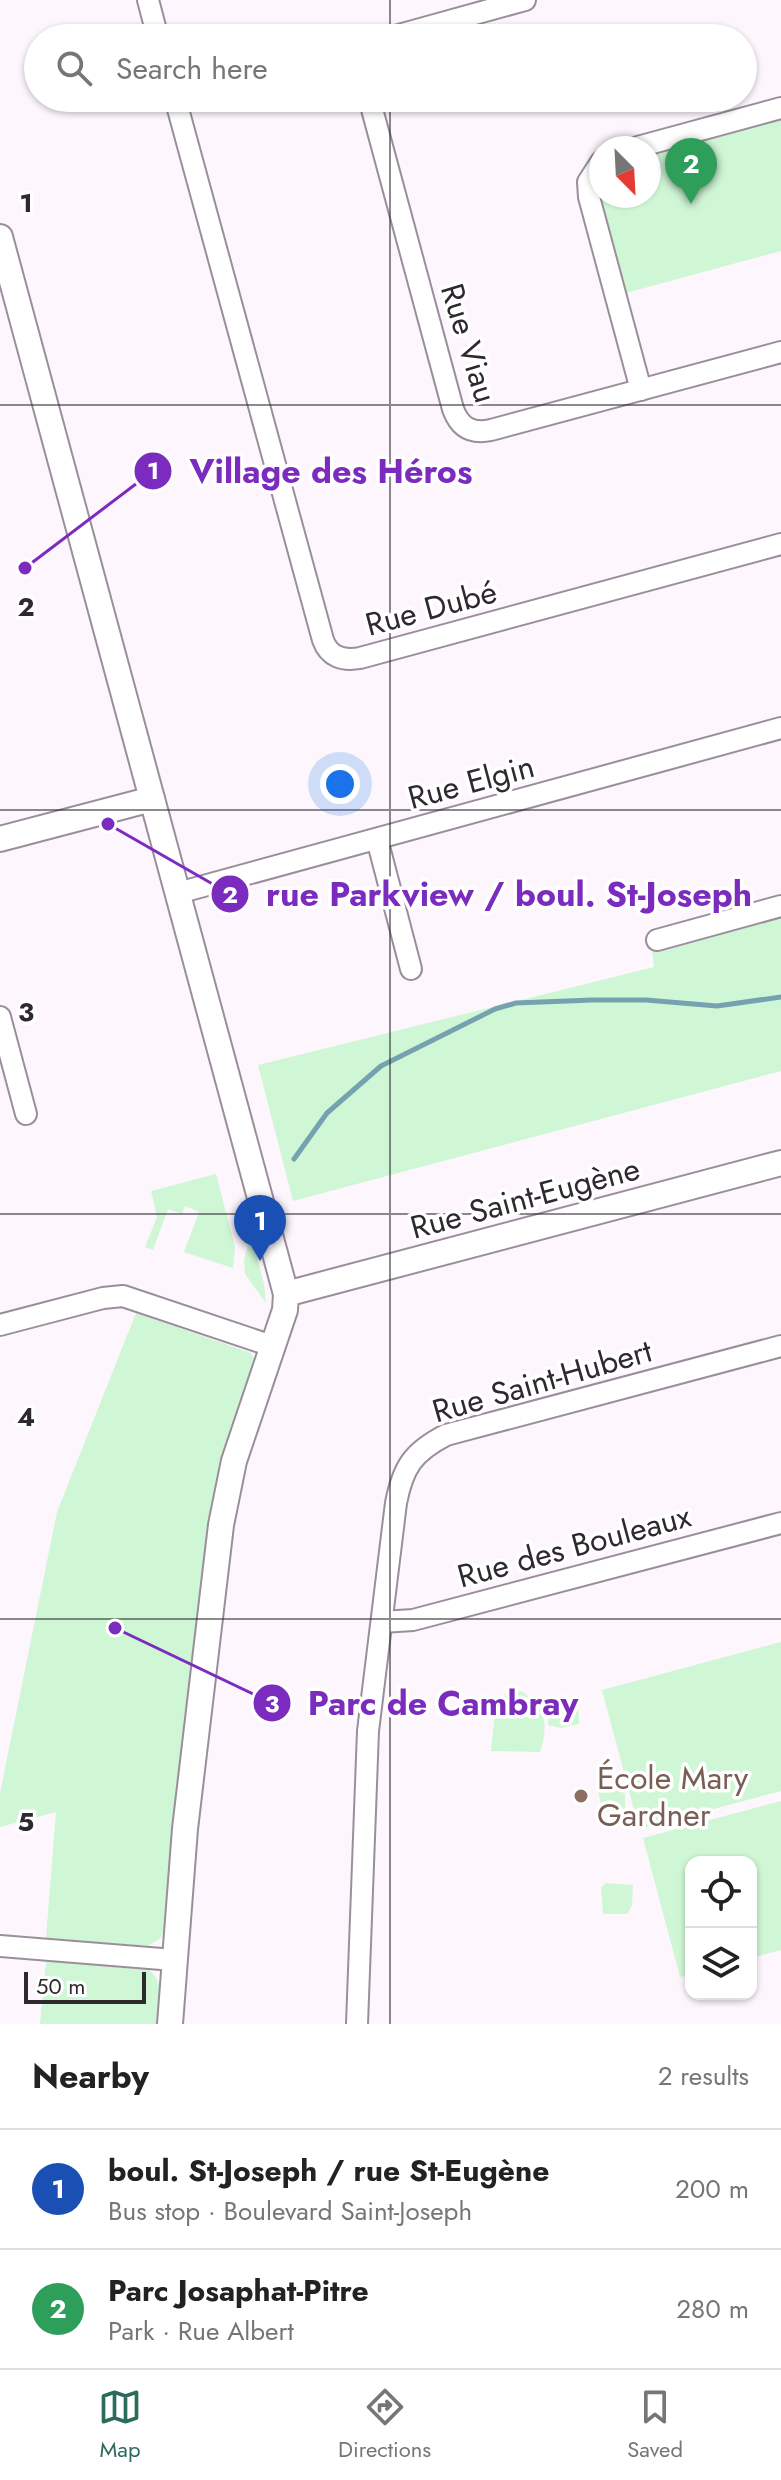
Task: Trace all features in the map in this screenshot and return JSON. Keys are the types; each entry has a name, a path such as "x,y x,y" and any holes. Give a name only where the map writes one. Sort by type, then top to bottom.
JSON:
{"street":[{"path":"148,0 154,24"},
{"path":"438,24 525,0"},
{"path":"661,141 781,108"},
{"name":"Rue Dubé","path":"179,112 323,640 329,651 343,659 360,658 781,544"},
{"name":"Rue Viau","path":"373,112 453,409 462,425 473,431 491,430 781,352"},
{"path":"592,208 641,390"},
{"path":"0,237 286,1294 285,1310 234,1461 221,1525 191,1767 170,2024"},
{"name":"Rue Elgin","path":"178,893 781,728"},
{"path":"0,839 152,799"},
{"path":"377,839 411,969"},
{"path":"657,940 781,906"},
{"path":"0,1017 26,1114"},
{"name":"Rue Saint-Eugène","path":"286,1294 781,1163"},
{"path":"0,1325 108,1297 123,1296 272,1346"},
{"name":"Rue Saint-Hubert","path":"357,2024 368,1731 398,1494 409,1462 424,1447 457,1432 781,1346"},
{"name":"Rue des Bouleaux","path":"382,1622 413,1620 781,1523"},
{"path":"0,1946 174,1960"}],"green space":[{"path":"781,120 781,251 626,293 603,208 661,208 661,152"},
{"path":"781,914 781,1071 293,1201 258,1065 654,967 652,950"},
{"path":"216,1174 235,1247 233,1268 184,1252 199,1212 185,1206 182,1214 168,1209 153,1250 145,1247 157,1217 151,1191"},
{"path":"251,1233 266,1303 245,1274 244,1260"},
{"path":"136,1313 251,1353 255,1360 224,1453 213,1498 176,1793 166,1922 161,1938 147,1946 46,1938 56,1812 0,1827 0,1793 57,1512"},
{"path":"781,1642 781,1791 639,1829 602,1690"},
{"path":"521,1691 536,1703 543,1717 545,1725 540,1752 491,1751 499,1697"},
{"path":"553,1702 578,1703 579,1724 561,1728 548,1725 549,1705"},
{"path":"603,1784 619,1784 625,1794 625,1808 612,1815 602,1809 598,1791"},
{"path":"781,1801 781,1950 757,1956 757,1856 685,1856 685,1976 680,1977 643,1838"},
{"path":"606,1883 633,1885 632,1905 627,1914 603,1914 601,1887"},
{"path":"46,1961 149,1970 160,1988 159,2024 40,2024"}],"waterway":[{"path":"294,1159 327,1113 381,1066 495,1009 516,1003 592,1000 646,1000 717,1006 781,997"}],"place":[{"name":"Parc Josaphat-Pitre","path":"691,204"},
{"name":"Village des Héros","path":"25,568"},
{"name":"rue Parkview / boul. St-Joseph","path":"108,824"},
{"name":"boul. St-Joseph / rue St-Eugène","path":"260,1261"},
{"name":"Parc de Cambray","path":"115,1628"},
{"name":"École Mary Gardner","path":"581,1796"}]}
